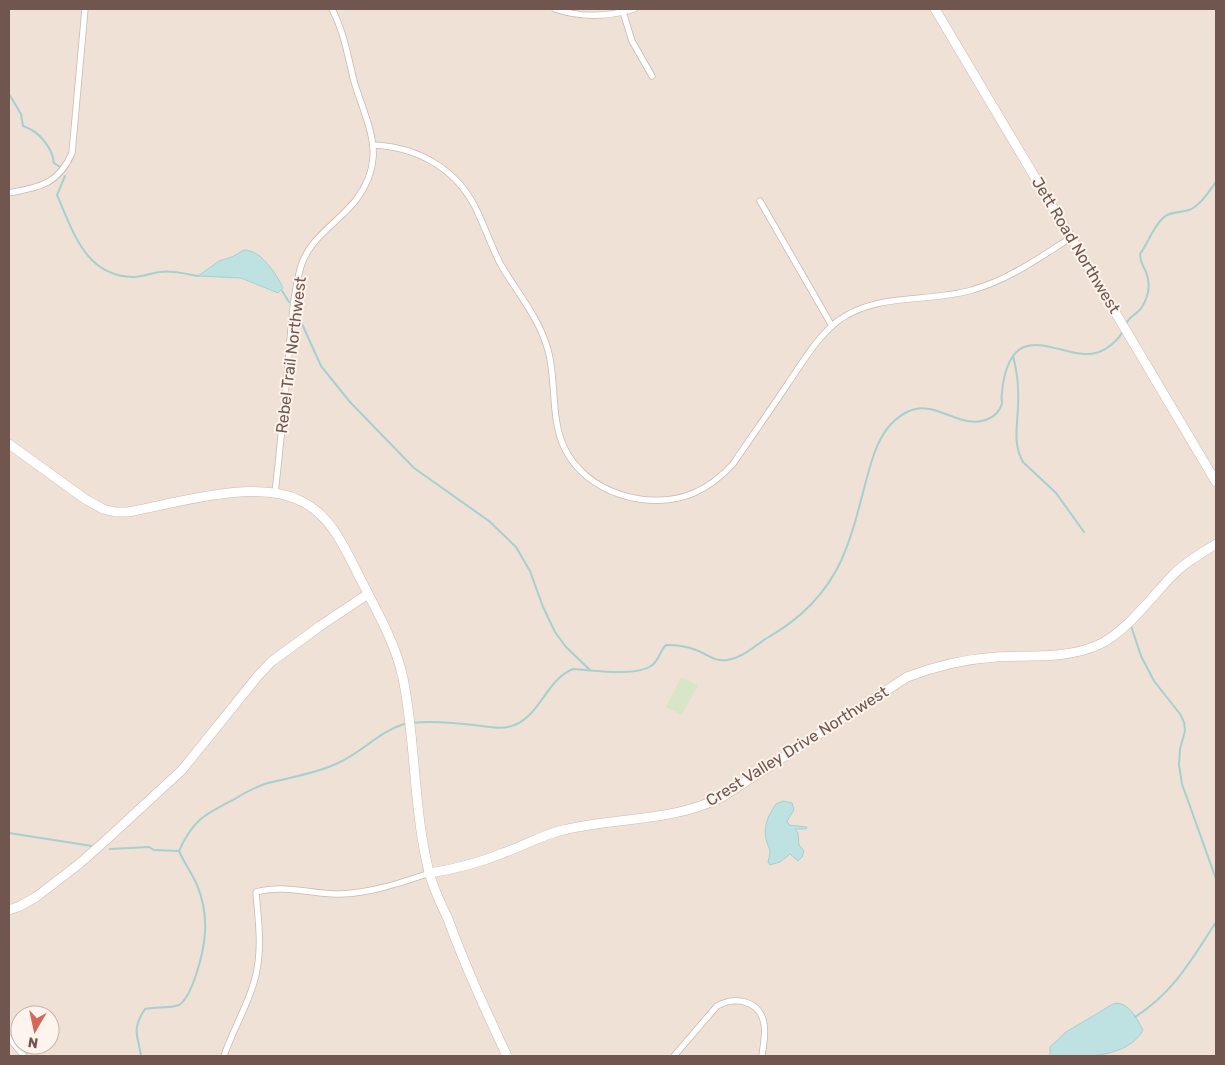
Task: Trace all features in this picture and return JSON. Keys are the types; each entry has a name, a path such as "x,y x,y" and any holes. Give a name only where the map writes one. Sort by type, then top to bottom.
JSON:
{"street":[{"path":"9,193 36,188 50,182 62,171 72,153 85,9"},
{"name":"Rebel Trail Northwest","path":"275,493 292,318 301,267 311,245 349,208 360,194 371,172 373,159 373,145 344,39 332,9"},
{"path":"555,9 591,16 634,9"},
{"name":"Jett Road Northwest","path":"935,9 1216,482"},
{"path":"623,12 632,41 652,76"},
{"path":"373,145 399,148 426,158 449,173 468,194 478,211 500,262 533,315 544,338 552,368 557,421 564,447 571,460 582,473 610,491 638,498 668,499 692,493 714,482 733,464 814,346 832,326 852,312 875,303 953,294 988,285 1017,272 1072,237"},
{"path":"760,201 832,326"},
{"path":"9,444 85,499 103,509 115,512 128,512 231,492 254,491 290,496 302,501 325,519 344,546 390,638 398,659 408,715 417,797 430,873 458,948 507,1056"},
{"name":"Crest Valley Drive Northwest","path":"224,1056 254,983 257,970 260,936 256,892 280,888 325,894 354,893 379,889 430,873 455,869 483,861 564,830 619,820 672,814 708,804 908,678 926,670 978,659 1063,654 1097,646 1111,638 1130,621 1185,564 1216,544"},
{"path":"9,910 36,897 79,864 182,770 271,662 368,594"},
{"path":"674,1056 717,1006 734,1000 743,1000 752,1004 762,1015 765,1030 762,1056"},
{"path":"9,1038 24,1056"}],"shaded area":[{"path":"9,9 1216,9 1216,1056 9,1056"}],"green space":[{"path":"681,677 698,685 682,715 666,707"}],"water":[{"path":"244,250 250,251 262,258 272,269 283,288 278,293 241,278 198,276 219,261 232,257"},
{"path":"783,801 792,803 794,810 787,821 789,825 807,827 806,829 795,829 798,833 799,845 804,851 798,861 790,854 780,862 770,865 768,862 770,851 765,834 766,825 776,804"},
{"path":"1118,1003 1130,1010 1143,1030 1136,1040 1126,1047 1101,1055 1050,1056 1050,1047 1066,1032 1113,1004"}],"waterway":[{"path":"9,94 21,114 23,126 29,128 44,140 51,151 54,163 60,167"},
{"path":"65,176 57,195 75,237 92,260 103,269 117,275 133,277 165,272 179,272 198,276"},
{"path":"1126,324 1138,312 1146,299 1149,286 1140,254 1156,226 1169,214 1193,208 1204,198 1216,182"},
{"path":"282,291 289,302"},
{"path":"298,315 321,366 350,402 414,468 489,521 516,547 530,571 543,607 555,632 566,647 590,670"},
{"path":"412,723 451,723 497,728 508,727 519,723 527,717 557,680 573,669 613,672 644,669 654,664 666,645 689,648 719,660 733,659 743,654 800,615 819,596 835,573 850,538 875,450 888,428 896,419 907,412 918,409 938,411 969,421 990,418 999,411 1002,404 1007,367 1010,360 1019,350 1035,345 1079,354 1090,354 1100,352 1111,345 1123,331"},
{"path":"1013,356 1018,386 1016,433 1020,455 1023,462 1056,493 1084,532"},
{"path":"1131,626 1141,656 1154,681 1184,722 1185,731 1180,749 1179,765 1182,784 1216,879"},
{"path":"141,1056 137,1028 145,1009 172,1007 182,1003 193,983 202,953 205,930 204,908 197,885 179,851 189,832 207,815 250,790 268,783 329,767 347,758 379,736 407,723"},
{"path":"9,833 92,846"},
{"path":"110,849 149,847 154,850 179,851"},
{"path":"1135,1017 1161,997 1171,986 1190,962 1216,922"}]}
